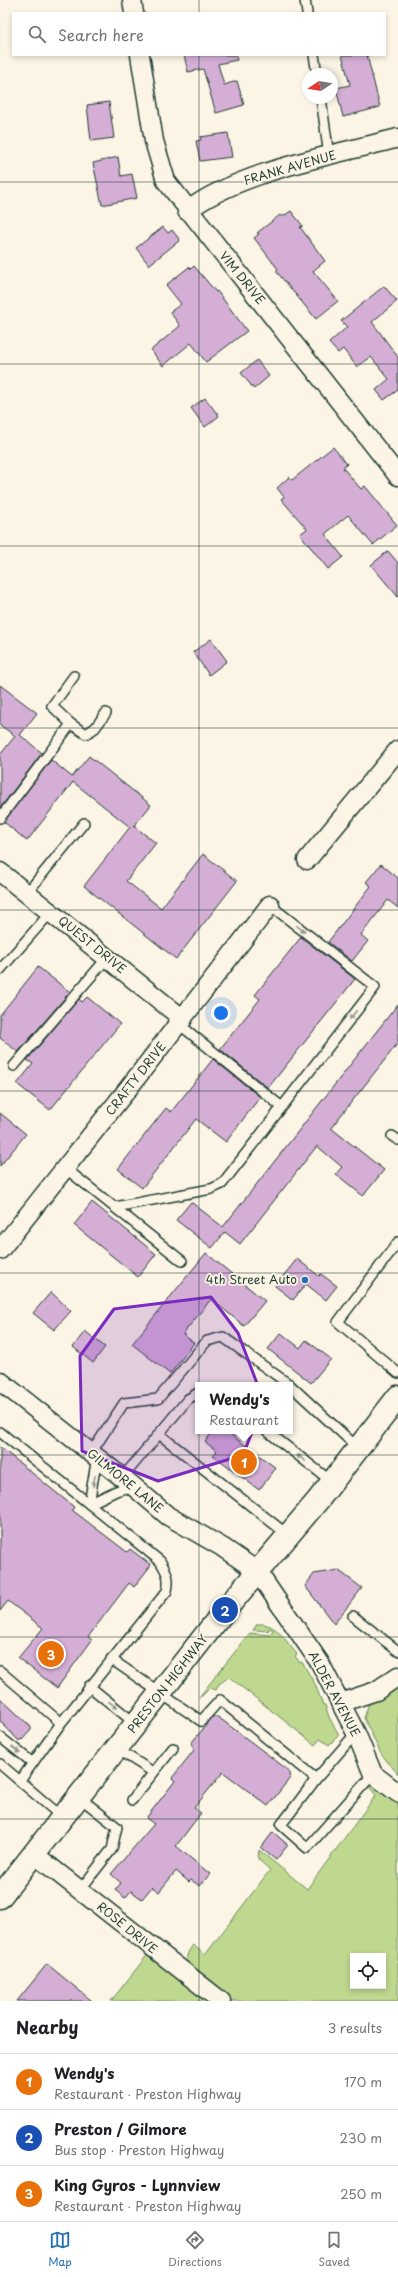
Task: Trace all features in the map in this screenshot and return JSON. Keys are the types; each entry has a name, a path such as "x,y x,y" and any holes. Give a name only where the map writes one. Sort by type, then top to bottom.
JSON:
{"main road":[{"name":"PRESTON HIGHWAY","path":"0,1897 257,1571 332,1482 398,1397"}],"street":[{"path":"132,0 134,12"},
{"name":"VIM DRIVE","path":"140,56 161,170 166,181 187,211 270,311 398,476"},
{"name":"FRANK AVENUE","path":"187,211 204,198 234,185 279,169 398,138"},
{"path":"308,860 398,750"},
{"name":"QUEST DRIVE","path":"0,872 108,958 181,1021"},
{"name":"CRAFTY DRIVE","path":"0,1250 181,1021 270,905"},
{"name":"GILMORE LANE","path":"0,1381 128,1481 168,1516 222,1546 257,1571"},
{"name":"ALDER AVENUE","path":"257,1571 320,1663 356,1733 373,1774"},
{"path":"340,1703 376,1691 398,1676"},
{"path":"373,1774 398,1793"},
{"name":"ROSE DRIVE","path":"34,1854 221,2001"}],"lane":[{"path":"305,0 307,12"},
{"path":"314,56 316,68"},
{"path":"322,104 329,156"},
{"path":"74,676 52,706 71,724 86,734 95,728 106,714"},
{"path":"0,818 71,724"},
{"path":"27,893 84,823"},
{"path":"115,1207 211,1189 222,1184 375,987 270,905"},
{"path":"0,970 50,912"},
{"path":"14,1066 108,958"},
{"path":"181,1021 282,1107"},
{"path":"65,1168 182,1261"},
{"path":"398,1242 338,1322 398,1373"},
{"path":"89,1504 94,1455 124,1403 158,1399 207,1341 223,1337 286,1382"},
{"path":"293,1388 358,1448"},
{"path":"89,1504 128,1481 159,1434 188,1399 195,1395"},
{"path":"0,1432 160,1561 168,1572 169,1581 167,1590 89,1686 20,1781"},
{"path":"159,1434 288,1535"},
{"path":"271,1434 332,1482"},
{"path":"353,1616 398,1651"},
{"path":"111,1659 201,1721 220,1700 316,1779"},
{"path":"0,1671 61,1723"},
{"path":"89,1686 137,1724"},
{"path":"356,1733 316,1779 281,1825 306,1848 373,1774"},
{"path":"0,1737 33,1763"},
{"path":"132,1800 173,1748"},
{"path":"117,1749 153,1772"},
{"path":"2,1770 20,1781 63,1818"},
{"path":"79,1797 117,1827 112,1848 80,1890"}],"highlighted area":[{"path":"211,1297 238,1333 264,1402 243,1455 158,1481 82,1451 80,1356 114,1309"}],"green space":[{"path":"257,1624 270,1626 280,1633 297,1654 295,1656 300,1663 302,1662 315,1684 323,1705 325,1705 329,1717 339,1735 329,1745 320,1739 315,1745 229,1677 219,1684 216,1690 210,1688 199,1697 250,1633 270,1635 273,1630 269,1628 268,1631 253,1630"},
{"path":"398,1686 398,1774 381,1754 364,1718 369,1703"},
{"path":"375,1781 398,1799 398,2001 230,2001 190,1967 187,1961 189,1951 193,1945 205,1955 270,1870 258,1859 259,1850 307,1889 376,1795 369,1787 370,1783"},
{"path":"148,1954 208,2001 111,2001"}],"building":[{"path":"184,56 236,56 237,60 218,64 224,85 237,81 244,105 216,113 203,69 188,72"},
{"path":"342,56 367,56 380,107 343,117 338,96 338,88 350,85"},
{"path":"109,102 114,138 91,141 87,105"},
{"path":"228,133 232,157 200,161 196,141 201,140 200,137"},
{"path":"118,157 121,176 132,174 137,198 102,205 93,163"},
{"path":"291,211 303,226 300,227 325,261 313,271 338,301 316,319 276,271 278,269 254,238 259,234 257,233 280,215 282,217"},
{"path":"163,227 168,233 172,230 180,240 149,265 136,248"},
{"path":"194,266 216,292 217,291 247,331 206,362 191,343 163,366 151,350 180,326 170,312 181,304 166,285 189,267 191,269"},
{"path":"384,286 397,301 372,322 398,357 398,390 384,400 376,390 389,379 371,357 357,367 343,349 338,353 329,343 347,327 341,321"},
{"path":"257,360 269,376 254,389 241,373"},
{"path":"205,398 219,416 205,427 191,408"},
{"path":"333,447 347,464 343,468 361,489 365,486 397,525 373,545 348,515 325,534 343,557 328,569 300,534 307,529 281,499 284,497 277,488 289,477 292,480"},
{"path":"388,551 398,563 398,597 371,565"},
{"path":"211,639 227,661 209,675 193,652"},
{"path":"0,685 37,713 20,735 42,753 0,808 0,755 15,736 0,725"},
{"path":"89,756 151,805 134,826 156,843 126,881 161,908 203,854 237,881 176,959 84,886 130,827 73,782 27,841 4,822 51,760 72,777"},
{"path":"381,864 398,878 398,908 388,900 361,935 368,941 352,961 328,942 371,886 366,882"},
{"path":"301,937 355,979 268,1088 220,1049 260,999 255,995"},
{"path":"38,967 70,992 18,1052 0,1038 0,1015"},
{"path":"87,997 120,1024 50,1110 17,1084 33,1064 27,1060 79,999 82,1002"},
{"path":"398,1004 398,1043 331,1128 384,1170 363,1196 336,1174 342,1167 317,1146 240,1244 225,1232 212,1248 176,1220 191,1202 223,1227"},
{"path":"213,1059 260,1097 226,1142 196,1119 142,1188 118,1169 166,1108 171,1112"},
{"path":"0,1113 26,1134 0,1166"},
{"path":"92,1202 156,1254 138,1277 74,1225"},
{"path":"206,1253 265,1301 244,1326 211,1299 183,1334 194,1343 170,1374 132,1344"},
{"name":"4th Street Auto","path":"297,1259 319,1276 321,1274 337,1286 326,1300 306,1284 293,1300 275,1286"},
{"path":"51,1292 71,1311 54,1330 33,1313"},
{"path":"85,1331 105,1347 93,1363 73,1347"},
{"path":"281,1333 300,1348 306,1340 331,1359 311,1383 268,1349"},
{"path":"211,1434 230,1434 276,1468 259,1490 213,1455 217,1451 205,1442"},
{"path":"0,1447 74,1507 72,1510 127,1552 130,1549 151,1565 134,1587 129,1583 88,1637 92,1640 57,1688 18,1658 43,1628 8,1601 0,1611"},
{"path":"338,1570 362,1588 334,1624 305,1586 314,1574"},
{"path":"0,1698 31,1727 31,1730 22,1740 21,1739 19,1741 0,1721"},
{"path":"213,1717 218,1717 288,1770 290,1778 268,1806 223,1772 194,1808 201,1813 176,1846 210,1874 200,1886 191,1880 189,1882 176,1871 159,1892 152,1887 142,1899 131,1891 125,1898 115,1890 121,1883 111,1874 154,1824 146,1818 175,1781 172,1778 194,1750 192,1742"},
{"path":"273,1832 288,1845 276,1860 261,1848"},
{"path":"47,1964 92,2001 17,2001"}],"place":[{"name":"4th Street Auto","path":"305,1280"},
{"name":"Wendy's","path":"244,1462"},
{"name":"Preston / Gilmore","path":"225,1610"},
{"name":"King Gyros - Lynnview","path":"51,1654"}]}
